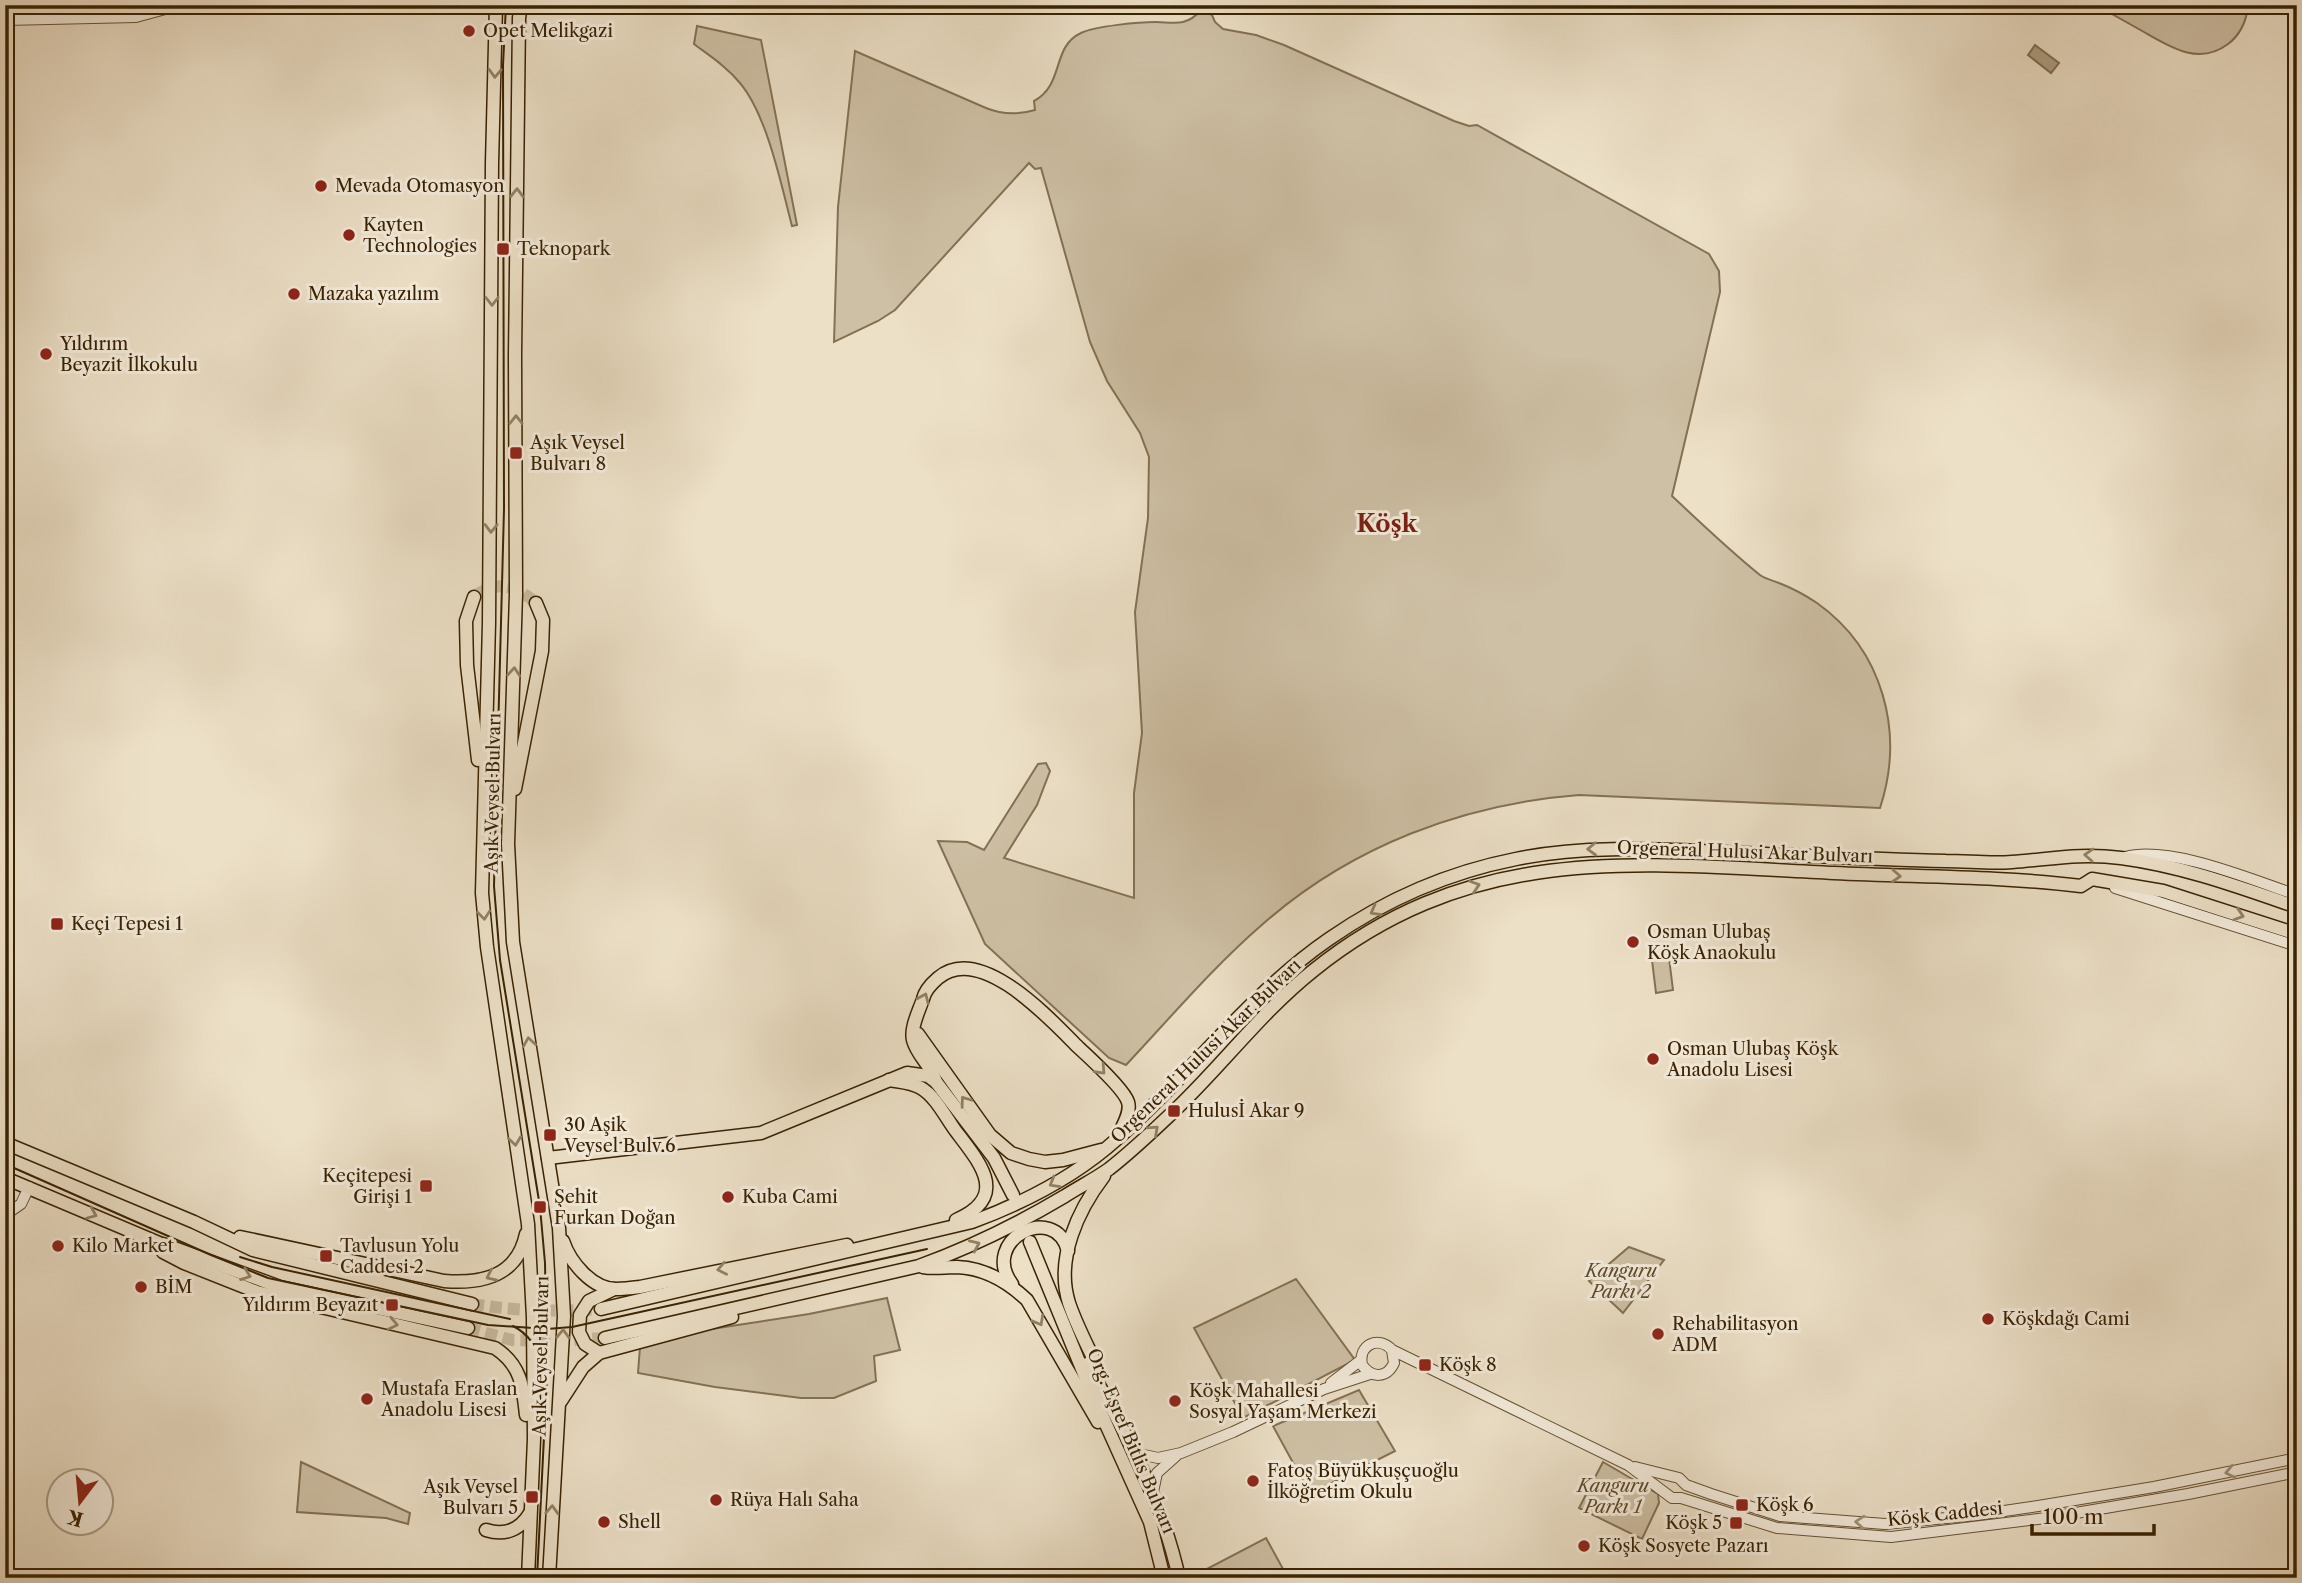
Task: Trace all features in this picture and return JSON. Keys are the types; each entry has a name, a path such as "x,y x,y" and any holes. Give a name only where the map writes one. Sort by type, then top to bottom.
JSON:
{"main road":[{"name":"Aşık Veysel Bulvarı","path":"496,5 492,163 489,622 482,892 487,947 528,1224 533,1317 534,1439 528,1576"},
{"name":"Aşık Veysel Bulvarı","path":"521,5 515,342 516,594 508,838 513,942 559,1228 564,1316 549,1578"},
{"path":"474,597 466,621 467,665 483,798"},
{"path":"508,838 520,760 542,651 543,620 536,603"},
{"name":"Orgeneral Hulusi Akar Bulvarı","path":"601,1309 972,1222 1006,1209 1067,1175 1117,1140 1230,1026 1319,946 1385,905 1482,867 1542,854 1610,849 1996,862 2077,855 2120,858 2188,872 2297,907"},
{"name":"Orgeneral Hulusi Akar Bulvarı","path":"605,1338 919,1266 966,1249 1004,1231 1109,1169 1174,1111 1279,1001 1320,965 1389,920 1485,883 1546,870 1618,864 1985,878 2081,886 2092,879 2163,891 2297,934"},
{"path":"936,1082 933,1072 914,1042 915,1022 925,991 947,971 965,967 1000,980 1040,1009 1127,1098 1129,1108 1117,1140"},
{"path":"915,1022 919,1037 982,1124 998,1144 1011,1153 1045,1162 1105,1150"},
{"path":"548,1158 761,1133 913,1072 929,1076 936,1082 994,1158 1013,1195"},
{"path":"889,1080 911,1083 928,1093 983,1167 987,1178 987,1188 979,1206 970,1214 929,1232"},
{"path":"5,1143 194,1222 253,1250 472,1304"},
{"path":"1108,1400 1102,1377 1070,1305 1065,1282 1068,1252 1075,1225 1084,1204 1109,1169"},
{"path":"5,1178 159,1243 280,1287 468,1328"},
{"path":"194,1222 254,1241 444,1281 467,1283 496,1275 513,1262 524,1244 528,1224"},
{"path":"559,1228 567,1252 580,1270 598,1283 614,1289"},
{"path":"1016,1290 1006,1276 1002,1263 1007,1246 1015,1238 1034,1228 1053,1229 1066,1241 1068,1252"},
{"name":"Org. Eşref Bitlis Bulvarı","path":"1030,1242 1150,1522 1164,1578"},
{"path":"159,1243 163,1252 257,1293 495,1348 511,1361 521,1379 527,1425 534,1439"},
{"path":"599,1353 585,1344 579,1332 580,1315 589,1301 614,1289 640,1287 837,1245 885,1243"},
{"path":"919,1266 974,1270 989,1274 1027,1300 1079,1393 1122,1459"},
{"path":"561,1402 583,1367 599,1353 851,1286 887,1273"},
{"name":"Org. Eşref Bitlis Bulvarı","path":"1061,1319 1108,1400 1153,1492 1172,1545 1179,1578"},
{"path":"486,1530 502,1533 512,1531 522,1524 531,1509"}],"street":[{"path":"5,20 136,17 180,5"},
{"path":"2120,858 2137,854 2169,856 2297,895"},
{"path":"2092,879 2297,946"},
{"path":"5,1215 21,1204 29,1187"},
{"path":"1324,1389 1361,1360 1364,1348 1375,1342 1384,1343 1392,1350 1628,1465 1672,1498 1681,1498 1686,1492 1686,1485 1681,1479 1628,1465"},
{"path":"1392,1350 1395,1359 1392,1367"},
{"path":"1361,1360 1370,1374"},
{"path":"1135,1453 1158,1458 1181,1453 1324,1389 1370,1374 1382,1375 1392,1367 1406,1364 1425,1365"},
{"path":"1153,1492 1157,1473 1162,1466 1181,1453"},
{"name":"Köşk Caddesi","path":"1686,1485 1780,1517 1885,1524 2025,1508 2177,1483 2297,1458"},
{"name":"Köşk Caddesi","path":"1681,1498 1777,1528 1891,1537 2046,1518 2297,1472"},
{"path":"1666,1492 1666,1484 1673,1478"}],"green space":[{"path":"2096,5 2248,7 2242,28 2236,37 2217,50 2196,54 2174,48"},
{"path":"1201,10 1212,15 1223,29 1256,35 1284,45 1454,121 1469,126 1477,125 1709,254 1719,271 1720,292 1672,496 1760,575 1808,597 1840,622 1873,668 1883,695 1890,751 1880,808 1579,795 1493,808 1411,834 1334,872 1264,923 1210,974 1126,1065 1109,1058 985,944 938,841 967,842 984,850 1038,764 1046,763 1050,771 1037,805 1004,858 1134,898 1134,793 1142,733 1135,612 1148,518 1149,457 1140,433 1107,381 1090,342 1041,168 1035,169 1029,163 895,310 834,342 838,207 855,51 986,108 1004,113 1023,113 1035,110 1034,101 1044,94 1050,85 1065,47 1081,33 1096,28 1129,24 1183,22"},
{"path":"697,26 761,40 797,225 792,226 772,151 750,97 735,77 694,44"},
{"path":"1669,958 1673,990 1656,993 1652,960"},
{"name":"Kanguru Parkı 2","path":"1629,1247 1664,1260 1623,1313 1589,1281"},
{"path":"1296,1279 1355,1360 1243,1418 1194,1328"},
{"path":"887,1298 900,1350 874,1356 876,1381 834,1398 801,1398 715,1387 638,1373 640,1347 692,1332 809,1314"},
{"path":"1359,1390 1395,1451 1310,1494 1273,1426"},
{"path":"301,1462 410,1513 408,1524 386,1518 297,1512"},
{"name":"Kanguru Parkı 1","path":"1603,1462 1658,1494 1659,1503 1642,1539 1579,1508"},
{"path":"1266,1538 1288,1578 1200,1578 1199,1573"}],"shaded area":[{"path":"2035,45 2059,63 2051,73 2028,55"}],"tunnel":[{"path":"474,597 490,588 506,586 521,592 536,603"},
{"path":"472,1304 536,1310 601,1309"},
{"path":"468,1328 512,1340 605,1338"}],"tram line":[{"path":"506,5 503,65 504,509 494,886 500,960 540,1207 545,1263 547,1376 537,1578"},
{"path":"5,1164 268,1278 488,1325 547,1329 572,1327 927,1249"},
{"path":"240,1257 272,1267 510,1319"},
{"path":"513,1326 533,1344 544,1367"}],"place":[{"name":"Opet Melikgazi","path":"469,31"},
{"name":"Mevada Otomasyon","path":"321,186"},
{"name":"Kayten Technologies","path":"349,235"},
{"name":"Teknopark","path":"503,249"},
{"name":"Mazaka yazılım","path":"294,294"},
{"name":"Yıldırım Beyazit İlkokulu","path":"46,354"},
{"name":"Aşık Veysel Bulvarı 8","path":"516,453"},
{"name":"Keçi Tepesi 1","path":"57,924"},
{"name":"Osman Ulubaş Köşk Anaokulu","path":"1633,942"},
{"name":"Osman Ulubaş Köşk Anadolu Lisesi","path":"1653,1059"},
{"name":"Hulusİ Akar 9","path":"1174,1111"},
{"name":"30 Aşik Veysel Bulv.6","path":"550,1135"},
{"name":"Keçitepesi Girişi 1","path":"426,1186"},
{"name":"Kuba Cami","path":"728,1197"},
{"name":"Şehit Furkan Doğan","path":"540,1207"},
{"name":"Kilo Market","path":"58,1246"},
{"name":"Tavlusun Yolu Caddesi 2","path":"326,1256"},
{"name":"BİM","path":"141,1287"},
{"name":"Yıldırım Beyazıt","path":"392,1305"},
{"name":"Köşkdağı Cami","path":"1988,1319"},
{"name":"Rehabilitasyon ADM","path":"1658,1334"},
{"name":"Köşk 8","path":"1425,1365"},
{"name":"Mustafa Eraslan Anadolu Lisesi","path":"367,1399"},
{"name":"Köşk Mahallesi Sosyal Yaşam Merkezi","path":"1175,1401"},
{"name":"Fatoş Büyükkuşçuoğlu İlköğretim Okulu","path":"1253,1481"},
{"name":"Aşık Veysel Bulvarı 5","path":"532,1497"},
{"name":"Rüya Halı Saha","path":"716,1500"},
{"name":"Köşk 6","path":"1742,1505"},
{"name":"Shell","path":"604,1522"},
{"name":"Köşk 5","path":"1736,1523"},
{"name":"Köşk Sosyete Pazarı","path":"1584,1546"}],"district":[{"name":"Köşk","path":"1387,523"}]}
